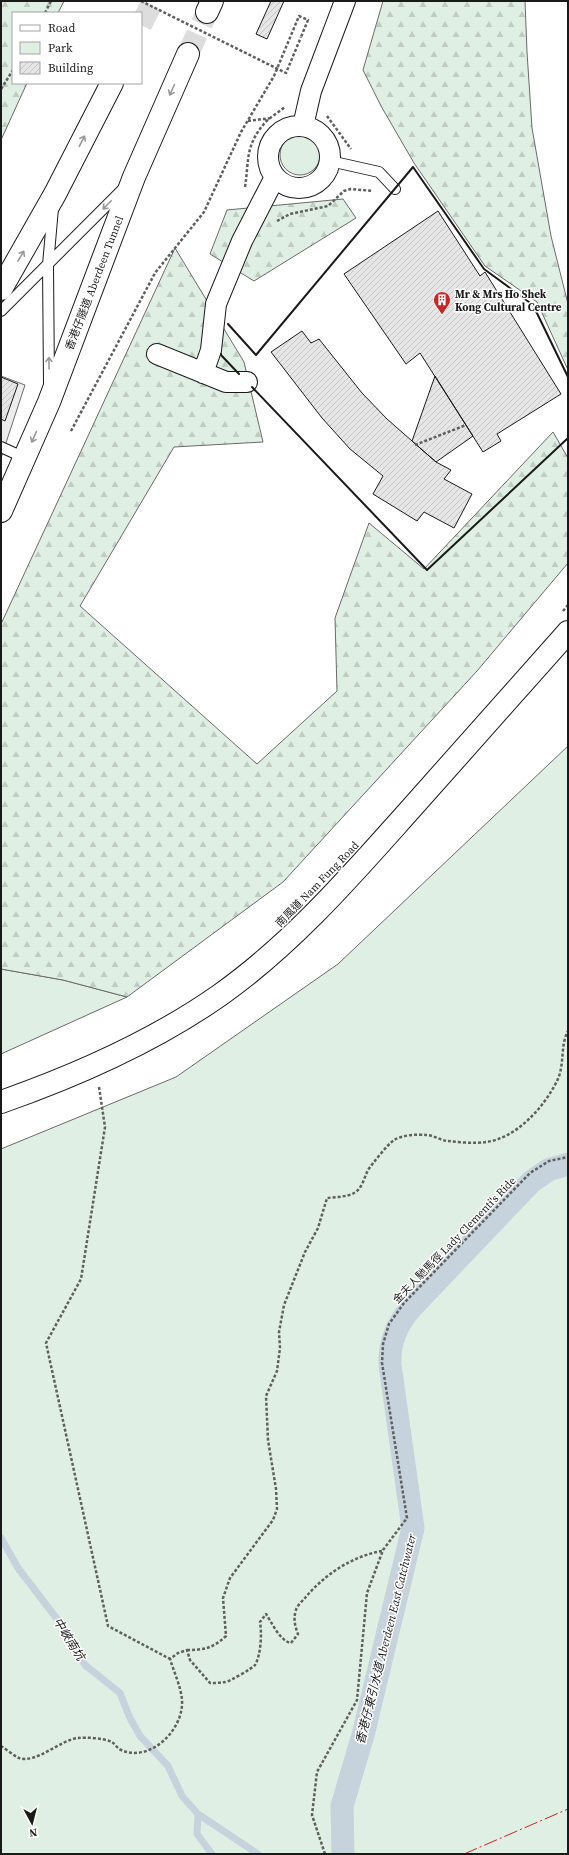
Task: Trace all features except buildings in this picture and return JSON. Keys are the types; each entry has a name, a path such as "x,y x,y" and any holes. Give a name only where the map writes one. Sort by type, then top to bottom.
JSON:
{"main road":[{"name":"香港仔隧道 Aberdeen Tunnel","path":"1,512 49,402 134,177 188,54"},
{"path":"1,289 55,194 111,84"},
{"name":"南風道 Nam Fung Road","path":"1,1102 94,1066 158,1033 220,995 275,951 349,879 563,624"}],"street":[{"path":"303,126 311,91 345,1"},
{"path":"303,126 321,134 327,142 330,161 328,171 313,186 292,188 283,184 274,176 270,168 268,157 272,142 283,131 293,127 303,126"},
{"path":"203,374 211,350 216,304 242,241 274,176"},
{"path":"157,354 203,374 226,382 247,382"}],"lane":[{"path":"330,161 379,172 395,189"},
{"path":"1,311 134,177"},
{"path":"49,402 48,265 55,194"},
{"path":"1,447 25,458"}],"path":[{"path":"46,12 51,1"},
{"path":"71,431 155,272 204,212 248,121 274,76 277,69 280,63 283,56 299,16 308,20 286,73 279,69 271,66 236,49 141,1"},
{"path":"1,89 12,72"},
{"path":"325,109 330,123 352,151"},
{"path":"248,121 271,118"},
{"path":"273,227 278,221 290,214 328,206 344,191 358,188 373,191 382,174"},
{"path":"415,445 466,425"},
{"path":"563,624 568,605"},
{"path":"170,1659 178,1652 187,1650 204,1650 219,1643 226,1636 223,1598 230,1578 273,1520 277,1509 276,1489 268,1440 266,1396 277,1371 280,1348 279,1332 284,1305 305,1252 318,1228 327,1198 354,1193 360,1188 369,1170 378,1158 393,1141 402,1137 427,1135 445,1140 466,1143 487,1142 505,1137 523,1124 540,1107 558,1080 563,1058 564,1037 568,1031"},
{"path":"1,1746 20,1758 39,1756 61,1742 78,1738 112,1742 120,1750 144,1752 171,1734 178,1718 182,1701 170,1659 108,1626 46,1343 81,1279 105,1127 99,1087"},
{"name":"金夫人馳馬徑 Lady Clementi's Ride","path":"325,1854 312,1815 317,1772 357,1700 366,1593 382,1550 407,1518 382,1363 383,1344 389,1324 404,1303 530,1173 548,1161 568,1157"},
{"path":"187,1650 190,1660 210,1683 227,1682 239,1674 250,1670 255,1665 262,1634 260,1622 266,1614 282,1637 287,1642 291,1643 298,1634 294,1623 296,1609 312,1588 343,1565 368,1553 382,1550"}],"green space":[{"path":"1,1 64,1 58,12 12,12 12,84 27,84 1,140"},
{"path":"383,1 525,1 532,128 551,236 568,304 568,370 537,302 485,266 414,163 381,106 363,70"},
{"path":"304,135 311,138 317,144 320,155 319,163 311,172 304,175 296,175 289,172 281,163 280,151 283,144 292,136"},
{"path":"343,199 356,218 254,281 210,254 227,210"},
{"path":"175,248 244,362 263,442 174,447 80,606 257,764 337,691 335,618 369,523 424,569 553,432 568,458 568,563 477,671 283,882 127,997 63,980 1,969 1,624"},
{"path":"568,746 568,1854 1,1854 1,1149 176,1077 338,964"},
{"path":"1,969 63,980 127,997 1,1054"}],"shaded area":[{"path":"1,376 25,385 1,458"}],"waterway":[{"name":"香港仔東引水道 Aberdeen East Catchwater","path":"343,1854 342,1806 363,1735 413,1528 390,1365 394,1335 410,1309 531,1182 548,1170 568,1164"},
{"name":"中峽南坑","path":"1,1538 18,1568 67,1632 85,1665 120,1693 129,1716 140,1736 168,1766 182,1796 198,1814 197,1834 212,1854"},
{"path":"198,1814 258,1854"}],"tunnel":[{"path":"142,23 153,1"},
{"path":"188,54 207,12"}],"wall":[{"path":"228,324 256,355 413,167 484,269 533,305 568,377"},
{"path":"221,354 239,374"},
{"path":"252,387 427,570 568,438"}],"power":[{"path":"464,1854 568,1809"}],"place":[{"name":"Mr & Mrs Ho Shek Kong Cultural Centre","path":"442,315"}]}
